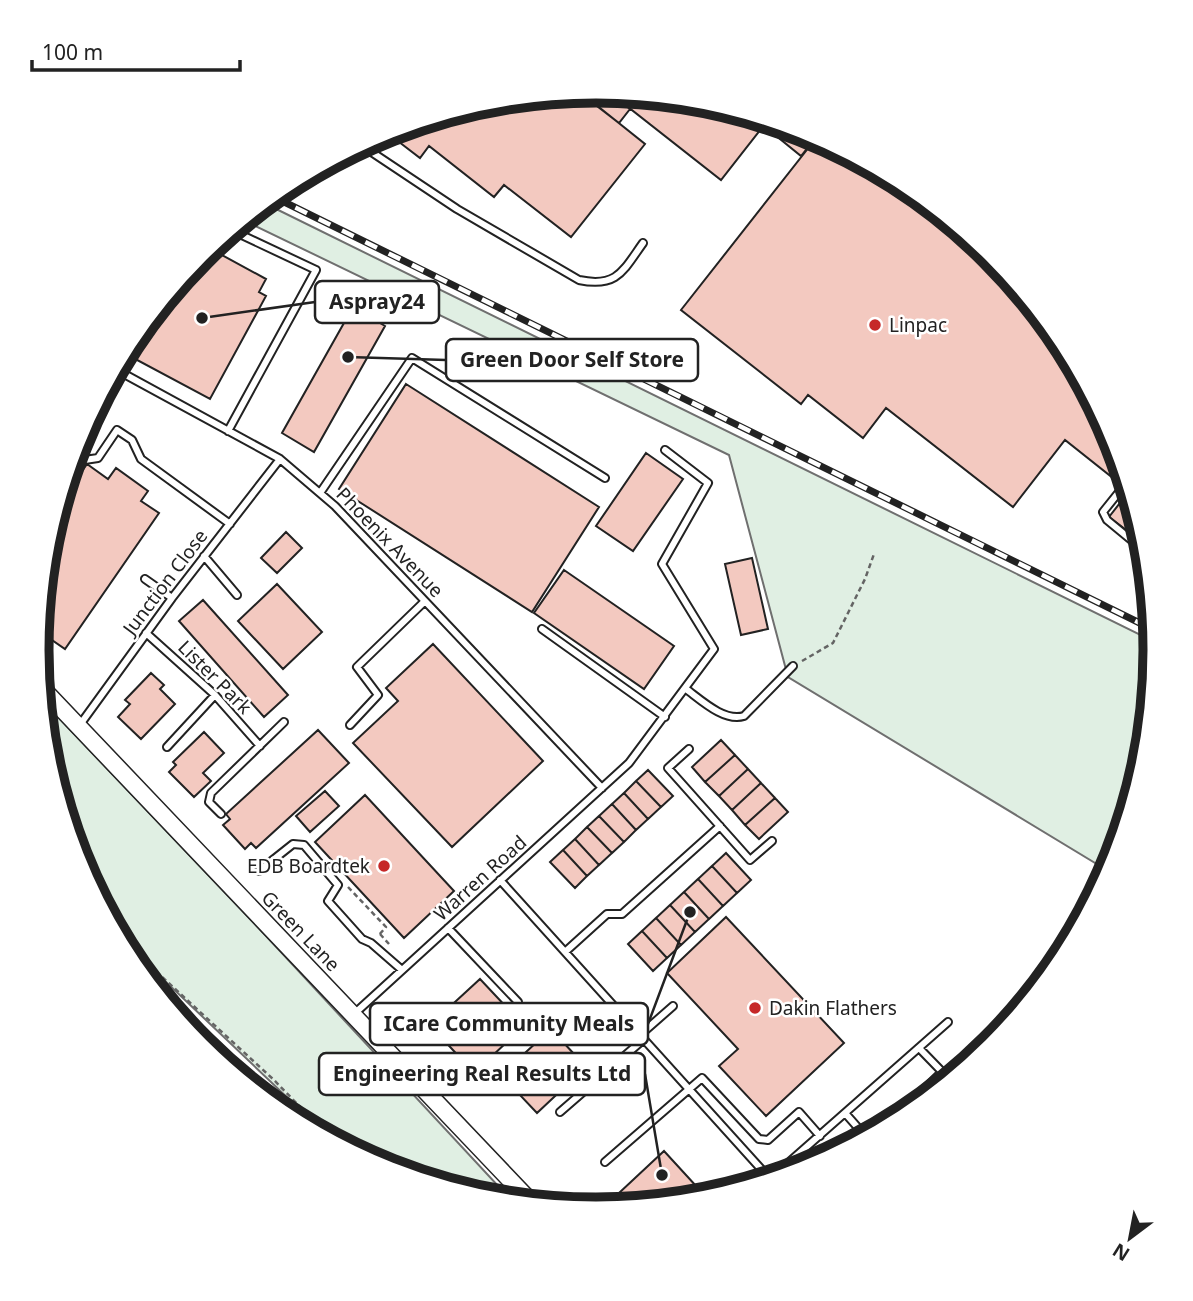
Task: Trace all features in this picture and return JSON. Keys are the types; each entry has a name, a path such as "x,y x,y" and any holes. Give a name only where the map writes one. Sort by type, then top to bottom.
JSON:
{"street":[{"name":"Green Lane","path":"51,698 522,1192"}],"lane":[{"path":"371,152 457,209 579,280 599,284 619,276 643,243"},
{"path":"228,431 316,270 241,235"},
{"path":"320,493 412,358 605,478"},
{"name":"Phoenix Avenue","path":"124,374 280,459 320,493 602,788"},
{"path":"84,460 98,458 117,430 132,440 141,459 230,524"},
{"name":"Warren Road","path":"353,1015 629,763 714,649 662,564 708,482 665,450"},
{"name":"Junction Close","path":"79,726 172,598 280,459"},
{"path":"1120,491 1103,512 1107,520 1132,541"},
{"path":"204,556 237,595"},
{"path":"145,579 172,598"},
{"path":"350,725 377,700 378,695 357,667 425,601"},
{"path":"542,629 665,718"},
{"name":"Lister Park","path":"146,633 215,695 260,746"},
{"path":"686,689 707,705 738,718 744,716 793,666"},
{"path":"167,747 215,695"},
{"path":"221,814 209,802 211,793 284,722"},
{"path":"689,749 668,768 750,860 772,841"},
{"path":"565,952 607,914 622,914 720,826"},
{"path":"259,871 293,844 304,845 338,885 328,901 362,939 371,943 402,970"},
{"path":"500,880 764,1171"},
{"path":"448,928 518,1002"},
{"path":"560,1112 673,1006"},
{"path":"790,1162 948,1022"},
{"path":"919,1048 942,1072 923,1090"},
{"path":"604,1162 702,1078 759,1139 768,1140 799,1112 820,1136"},
{"path":"845,1113 860,1130"}],"path":[{"path":"793,666 833,643 865,579 874,554"},
{"path":"340,879 386,928 371,943"},
{"path":"145,960 274,1080 310,1117"}],"green space":[{"path":"274,208 1144,636 1143,686 1133,757 1115,826 1100,866 788,677 729,455 253,225"},
{"path":"53,711 501,1189 455,1179 387,1156 354,1142 304,1113 148,965 141,955 105,893 78,826 60,757"}],"building":[{"path":"594,103 645,144 571,237 504,185 494,197 429,146 420,158 398,141 455,122 490,114 561,104"},
{"path":"599,103 623,104 630,109 619,123 597,106"},
{"path":"624,104 703,114 761,129 721,180"},
{"path":"771,132 809,146 801,156"},
{"name":"Linpac","path":"810,146 839,159 901,195 930,216 984,263 1031,317 1071,377 1088,408 1117,481 1065,440 1013,507 886,408 863,438 808,395 801,404 681,310"},
{"path":"219,254 266,279 259,292 266,296 210,399 134,358 162,317"},
{"path":"353,307 385,326 314,452 282,433"},
{"path":"406,384 599,507 532,612 339,489"},
{"path":"646,453 683,479 633,551 596,526"},
{"path":"87,464 108,479 116,468 148,491 141,501 159,513 65,649 49,638 50,615 60,544 77,479"},
{"path":"1122,500 1131,533 1109,517"},
{"path":"286,532 302,548 277,573 261,558"},
{"path":"752,558 768,629 741,635 725,564"},
{"path":"564,570 674,646 644,689 534,613"},
{"path":"277,584 322,632 283,669 238,621"},
{"path":"203,600 288,695 264,717 179,621"},
{"path":"433,644 543,761 452,847 353,743 398,701 386,688"},
{"path":"151,673 164,685 160,689 175,704 141,739 118,717 130,704 125,700"},
{"path":"318,730 349,763 256,848 251,843 245,849 223,825 230,819 226,814"},
{"path":"204,732 224,753 203,773 211,781 194,797 169,772 176,765 173,762"},
{"path":"721,740 735,755 705,782 692,767"},
{"path":"735,755 748,769 719,796 705,782"},
{"path":"748,769 761,783 732,810 719,796"},
{"path":"648,770 673,796 661,807 636,781"},
{"path":"636,781 661,807 648,819 624,793"},
{"path":"761,783 775,798 745,825 732,810"},
{"path":"325,791 339,806 310,832 296,816"},
{"path":"624,793 648,819 636,830 612,804"},
{"name":"EDB Boardtek","path":"365,795 454,891 404,938 315,842"},
{"path":"775,798 788,812 759,839 745,825"},
{"path":"612,804 636,830 624,842 599,816"},
{"path":"599,816 624,842 612,853 587,827"},
{"path":"587,827 612,853 599,865 575,839"},
{"path":"575,839 599,865 587,876 563,850"},
{"path":"563,850 587,876 575,888 550,862"},
{"path":"726,853 751,880 737,893 712,866"},
{"path":"712,866 737,893 723,906 698,879"},
{"path":"698,879 723,906 709,919 684,892"},
{"path":"684,892 709,919 695,932 670,905"},
{"path":"670,905 695,932 681,945 656,918"},
{"name":"Dakin Flathers","path":"726,917 844,1043 766,1116 719,1066 738,1049 667,973"},
{"path":"656,918 681,945 667,958 642,931"},
{"path":"642,931 667,958 653,971 628,944"},
{"path":"480,979 524,1026 474,1073 430,1025"},
{"path":"551,1029 586,1067 537,1113 501,1075"},
{"path":"664,1151 698,1188 668,1193 614,1197"}],"railway":[{"path":"283,201 1143,625"}],"place":[{"name":"Aspray24","path":"202,318"},
{"name":"Linpac","path":"875,325"},
{"name":"Green Door Self Store","path":"348,357"},
{"name":"EDB Boardtek","path":"384,866"},
{"name":"ICare Community Meals","path":"690,912"},
{"name":"Dakin Flathers","path":"755,1008"},
{"name":"Engineering Real Results Ltd","path":"662,1175"}]}
